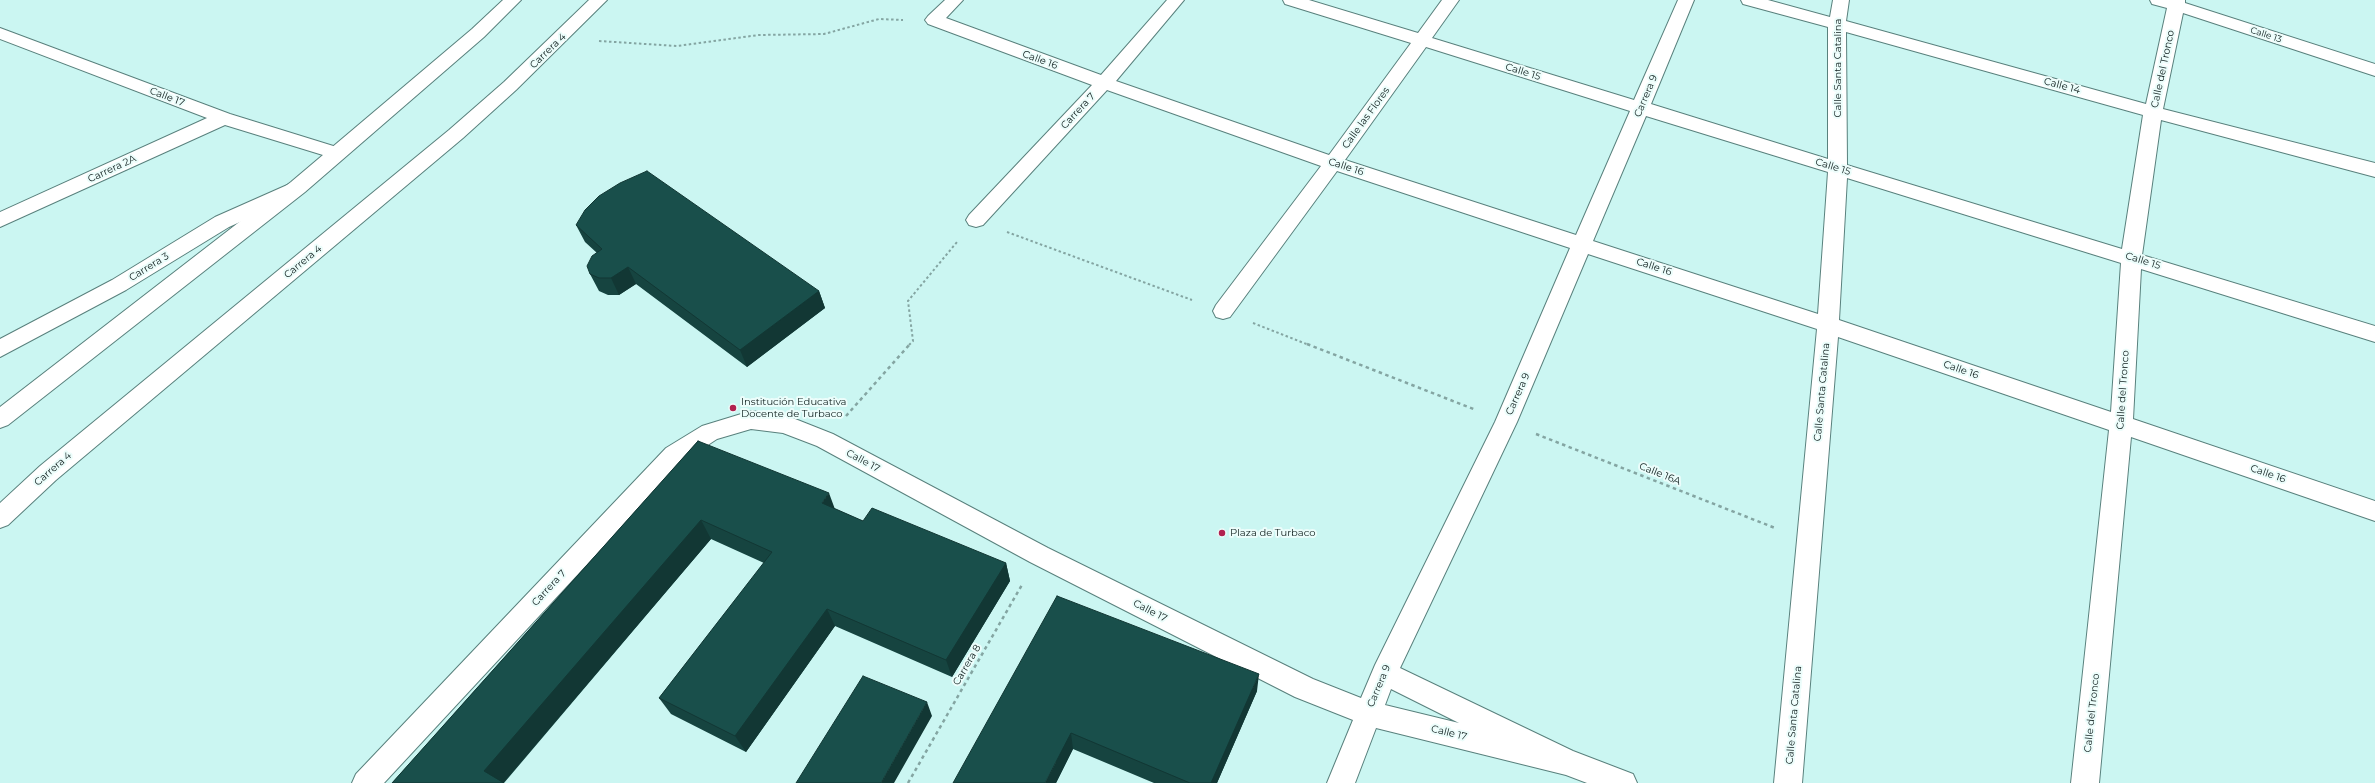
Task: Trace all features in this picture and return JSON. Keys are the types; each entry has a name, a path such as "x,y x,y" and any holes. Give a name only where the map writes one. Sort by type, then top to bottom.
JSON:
{"main road":[{"path":"0,419 298,187 478,33 513,0"},
{"name":"Carrera 4","path":"0,518 48,474 456,134 510,86 599,0"},
{"path":"934,20 955,0"},
{"name":"Carrera 7","path":"976,220 1104,83 1176,0"},
{"name":"Calle 15","path":"1291,0 2375,334"},
{"name":"Calle las Flores","path":"1223,311 1333,163 1451,0"},
{"name":"Carrera 9","path":"1341,783 1367,713 1384,673 1506,422 1686,0"},
{"name":"Calle 14","path":"1749,0 2153,112 2375,170"},
{"name":"Calle Santa Catalina","path":"1788,783 1828,325 1838,168 1837,24 1841,0"},
{"name":"Calle 13","path":"2171,2 2375,70"},
{"name":"Calle del Tronco","path":"2085,783 2121,425 2131,258 2171,2"},
{"name":"Calle 16","path":"934,20 1104,83 1333,163 1828,325 2375,511"},
{"name":"Calle 17","path":"0,34 224,118 336,153"},
{"name":"Carrera 2A","path":"0,220 224,118"},
{"name":"Carrera 3","path":"0,349 119,285 222,222 298,187"},
{"name":"Calle 17","path":"751,420 785,424 825,440 1039,555 1304,688 1367,713 1566,762"},
{"name":"Carrera 7","path":"366,783 674,455 710,432 751,420"},
{"name":"Calle 17","path":"1384,673 1566,762 1623,783"}],"path":[{"path":"560,39 677,46 759,35 824,34 878,19 934,20"},
{"path":"825,440 913,341 908,301 976,220"},
{"name":"Calle 16A","path":"1506,422 1809,542"},
{"name":"Carrera 8","path":"908,783 1039,555"}],"building":[{"path":"647,171 819,291 740,350 628,267 611,278 599,278 590,274 587,266 592,256 602,249 576,225 585,210 599,196 620,183"},
{"path":"698,441 829,493 822,503 863,521 872,508 1006,563 946,660 827,609 735,736 659,698 772,552 701,520 484,771 504,783 392,783"},
{"path":"1057,596 1259,674 1211,783 1190,783 1071,733 1045,783 953,783"},
{"path":"863,676 927,702 881,783 796,783"}],"place":[{"name":"Institución Educativa Docente de Turbaco","path":"733,408"},
{"name":"Plaza de Turbaco","path":"1222,533"}]}
